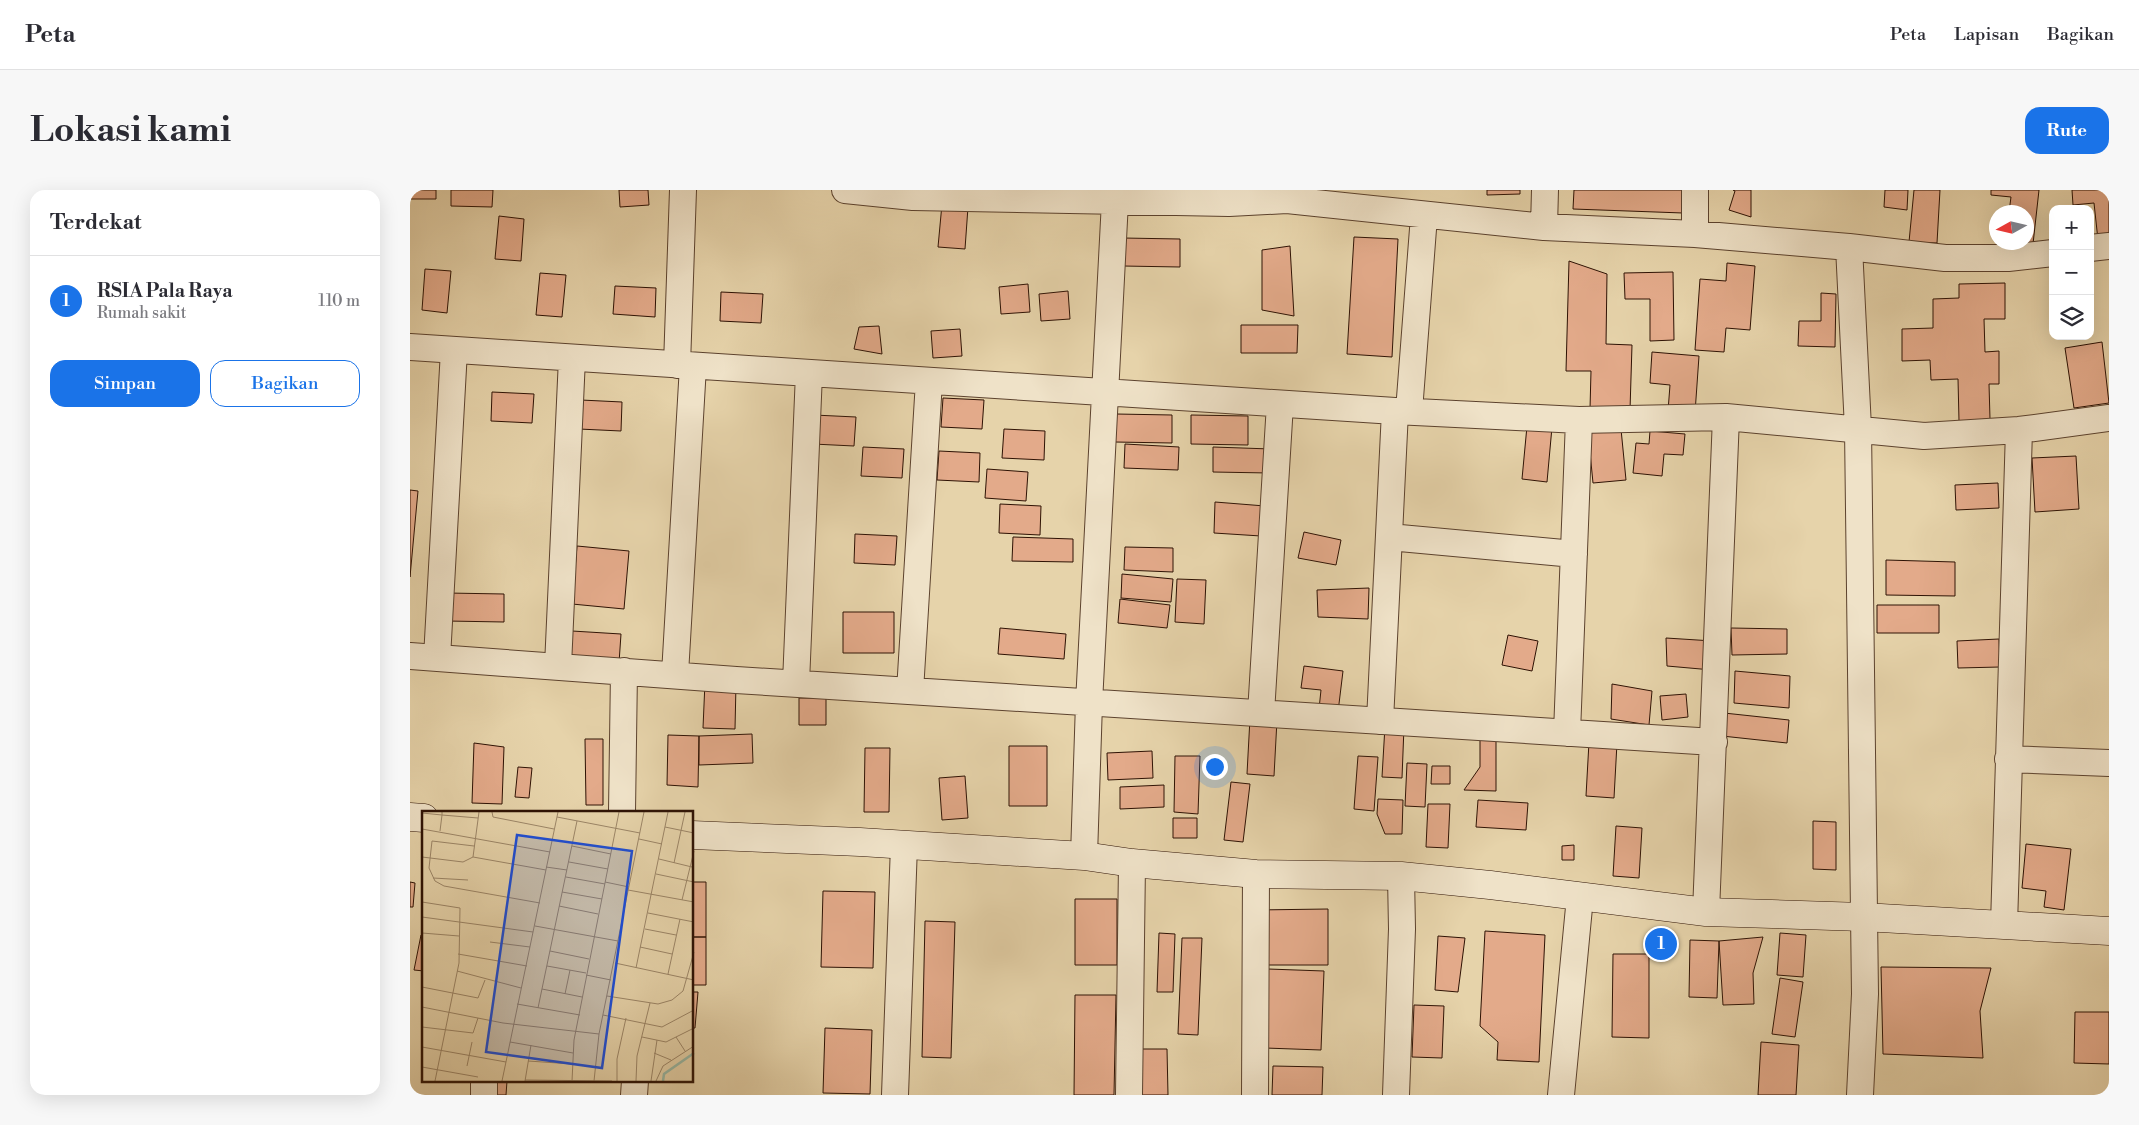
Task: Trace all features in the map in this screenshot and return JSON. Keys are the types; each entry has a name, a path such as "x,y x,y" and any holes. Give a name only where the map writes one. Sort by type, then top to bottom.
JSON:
{"main road":[{"path":"694,835 1084,856 1132,863 1256,874 1400,876 1490,885 1580,898 1706,912 1864,917 2109,931"}],"street":[{"path":"675,674 685,365 683,190"},
{"path":"845,190 913,197 1229,203 1287,195 1424,216 1544,227 1695,234 1849,247 1945,258 2008,258 2049,253"},
{"path":"1544,227 1545,190"},
{"path":"1695,190 1695,234"},
{"path":"1084,856 1089,703 1115,201"},
{"path":"1380,721 1389,537 1424,216"},
{"path":"2094,248 2109,246"},
{"path":"1849,247 1858,428 1865,994 1860,1095"},
{"path":"410,347 1402,411 1579,420 1726,417 1858,428 1924,436 2019,430 2109,418"},
{"path":"437,658 454,350"},
{"path":"558,666 572,358"},
{"path":"796,683 809,373"},
{"path":"910,691 929,381"},
{"path":"1261,713 1280,404"},
{"path":"1706,912 1726,417"},
{"path":"1567,732 1579,420"},
{"path":"2004,925 2019,430"},
{"path":"1389,537 1574,554"},
{"path":"410,656 675,674 736,680 1714,742"},
{"path":"622,811 624,671"},
{"path":"2008,759 2109,763"},
{"path":"895,1095 904,845"},
{"path":"1128,1095 1132,863"},
{"path":"1255,1095 1256,874"},
{"path":"1396,1095 1402,930 1400,876"},
{"path":"1561,1095 1580,898"},
{"path":"484,1082 484,1095"},
{"path":"634,1095 635,1082"}],"building":[{"path":"410,190 436,190 436,199 410,199"},
{"path":"451,190 493,190 492,207 451,206"},
{"path":"619,190 648,190 649,205 620,207"},
{"path":"1487,190 1520,190 1520,194 1487,195"},
{"path":"1574,190 1684,190 1683,213 1573,209"},
{"path":"1733,190 1751,190 1751,217 1729,210 1735,191"},
{"path":"1885,190 1908,190 1907,210 1884,207"},
{"path":"1914,190 1940,190 1937,243 1909,242"},
{"path":"1991,190 2039,190 2034,235 2034,205 2010,205 2011,197 1991,195"},
{"path":"2072,190 2109,190 2109,239 2098,240 2094,203 2073,205"},
{"path":"942,204 968,207 965,249 938,247"},
{"path":"499,216 524,219 521,261 495,259"},
{"path":"1354,237 1398,239 1392,357 1347,354"},
{"path":"1123,238 1180,239 1180,267 1123,266"},
{"path":"1290,246 1294,316 1262,310 1262,250"},
{"path":"1569,261 1607,274 1606,344 1632,345 1630,410 1590,409 1591,371 1566,371"},
{"path":"1727,263 1755,266 1750,330 1726,328 1724,352 1695,350 1700,279 1726,281"},
{"path":"425,269 451,271 447,313 422,310"},
{"path":"1673,272 1674,340 1650,341 1650,299 1625,299 1624,273"},
{"path":"540,273 566,275 562,317 536,315"},
{"path":"2005,283 2005,319 1984,319 1985,352 1999,351 1999,384 1989,384 1990,419 1959,421 1958,379 1931,380 1930,360 1902,361 1902,329 1933,328 1933,299 1959,298 1959,284"},
{"path":"1028,284 1030,312 1001,314 999,287"},
{"path":"615,286 656,288 655,317 613,314"},
{"path":"1068,291 1070,319 1041,321 1039,294"},
{"path":"721,292 763,294 761,323 720,321"},
{"path":"1821,293 1836,294 1835,347 1798,346 1799,321 1821,321"},
{"path":"1241,325 1298,325 1297,353 1241,353"},
{"path":"879,326 882,354 854,349 859,327"},
{"path":"960,329 962,356 933,358 931,331"},
{"path":"2102,342 2109,403 2074,408 2065,348"},
{"path":"1652,352 1699,356 1695,413 1668,411 1670,385 1650,383"},
{"path":"492,392 534,394 532,423 491,421"},
{"path":"943,398 984,400 982,429 941,427"},
{"path":"581,400 622,402 621,431 579,429"},
{"path":"1116,414 1172,415 1172,443 1115,442"},
{"path":"814,415 856,417 854,446 813,444"},
{"path":"1191,415 1248,416 1248,445 1191,444"},
{"path":"1527,426 1552,427 1547,482 1522,479"},
{"path":"1004,429 1045,431 1044,460 1002,458"},
{"path":"1621,429 1626,480 1593,483 1588,432"},
{"path":"1650,431 1685,434 1683,455 1664,454 1662,476 1633,473 1636,443 1649,444"},
{"path":"1125,444 1179,447 1178,470 1124,468"},
{"path":"863,447 904,449 902,478 861,476"},
{"path":"1213,447 1271,449 1269,473 1213,472"},
{"path":"939,451 980,453 979,482 937,480"},
{"path":"2076,456 2079,509 2035,512 2032,458"},
{"path":"987,469 1028,472 1026,501 985,498"},
{"path":"1998,483 1999,508 1956,510 1955,485"},
{"path":"410,490 418,491 410,577"},
{"path":"1215,502 1265,506 1261,536 1214,533"},
{"path":"1000,504 1041,506 1040,535 999,533"},
{"path":"1304,532 1341,540 1336,565 1298,558"},
{"path":"855,534 897,536 895,565 854,563"},
{"path":"1013,537 1073,539 1073,562 1012,561"},
{"path":"577,546 629,551 624,609 572,604"},
{"path":"1125,547 1173,548 1173,572 1124,570"},
{"path":"1886,560 1955,562 1955,596 1886,595"},
{"path":"1122,574 1173,579 1171,602 1121,598"},
{"path":"1177,579 1206,580 1204,624 1175,622"},
{"path":"1369,588 1368,619 1318,617 1317,590"},
{"path":"447,593 504,594 504,622 447,621"},
{"path":"1120,599 1170,605 1167,628 1118,623"},
{"path":"1877,605 1939,605 1939,633 1877,633"},
{"path":"843,612 894,612 894,653 843,653"},
{"path":"1000,628 1066,634 1064,659 998,654"},
{"path":"1731,628 1787,629 1787,654 1732,655"},
{"path":"572,631 621,634 619,663 570,659"},
{"path":"1508,635 1538,641 1532,671 1502,665"},
{"path":"1666,638 1713,641 1712,670 1667,666"},
{"path":"1999,639 2000,667 1958,668 1957,641"},
{"path":"1304,666 1343,671 1338,712 1319,709 1321,690 1301,688"},
{"path":"1735,671 1790,676 1789,708 1734,703"},
{"path":"705,682 736,684 735,729 703,728"},
{"path":"1612,684 1652,691 1649,725 1611,719"},
{"path":"1686,694 1688,717 1662,720 1660,696"},
{"path":"799,698 826,698 826,725 799,725"},
{"path":"1724,713 1789,720 1787,743 1722,736"},
{"path":"1250,718 1277,720 1274,776 1247,774"},
{"path":"1385,726 1404,727 1402,778 1382,777"},
{"path":"1480,729 1496,729 1496,791 1464,790 1480,767"},
{"path":"752,734 753,763 699,765 699,736"},
{"path":"668,735 699,736 698,787 667,785"},
{"path":"585,739 603,739 603,805 586,805"},
{"path":"1589,742 1617,743 1614,798 1586,796"},
{"path":"474,743 504,747 502,804 472,803"},
{"path":"1009,746 1047,746 1047,806 1009,806"},
{"path":"865,748 890,748 889,812 864,812"},
{"path":"1152,751 1153,778 1108,780 1107,753"},
{"path":"1175,756 1200,756 1198,814 1174,812"},
{"path":"1358,756 1378,757 1374,811 1354,809"},
{"path":"1407,763 1427,764 1425,807 1405,806"},
{"path":"1432,766 1450,766 1450,784 1431,784"},
{"path":"518,767 532,768 529,798 515,797"},
{"path":"965,776 968,818 942,820 939,778"},
{"path":"1231,782 1250,784 1243,842 1224,840"},
{"path":"1164,785 1164,807 1120,809 1120,787"},
{"path":"1378,799 1403,800 1402,834 1385,834 1377,814"},
{"path":"1478,800 1528,803 1526,830 1476,827"},
{"path":"1428,804 1450,804 1448,848 1426,847"},
{"path":"1173,818 1197,818 1197,838 1173,838"},
{"path":"1813,821 1836,822 1836,870 1813,869"},
{"path":"1616,826 1642,828 1639,878 1613,876"},
{"path":"2026,844 2071,849 2064,910 2044,907 2046,891 2022,888"},
{"path":"1574,845 1574,860 1562,860 1562,846"},
{"path":"410,882 415,883 413,907 410,907"},
{"path":"694,882 706,882 706,937 694,937"},
{"path":"823,891 875,892 873,968 821,967"},
{"path":"1075,899 1117,899 1117,965 1075,965"},
{"path":"1328,909 1328,965 1257,965 1256,910"},
{"path":"925,921 955,922 951,1058 922,1057"},
{"path":"1485,931 1545,935 1539,1062 1497,1060 1498,1042 1480,1026"},
{"path":"1159,933 1175,934 1173,992 1157,992"},
{"path":"1780,933 1806,935 1803,977 1777,975"},
{"path":"421,935 422,935 422,971 414,970"},
{"path":"1438,936 1465,938 1458,992 1435,990"},
{"path":"694,937 706,937 706,985 694,985"},
{"path":"1763,937 1753,973 1754,1004 1723,1005 1719,941"},
{"path":"1182,938 1202,938 1198,1035 1178,1034"},
{"path":"1690,940 1719,941 1717,998 1689,997"},
{"path":"1613,954 1649,954 1649,1038 1612,1037"},
{"path":"1881,967 1991,968 1980,1011 1983,1058 1883,1054"},
{"path":"1268,969 1324,971 1321,1050 1265,1048"},
{"path":"1780,978 1803,982 1795,1037 1772,1034"},
{"path":"694,992 698,992 695,1028"},
{"path":"1075,995 1116,995 1114,1095 1074,1095"},
{"path":"1414,1005 1444,1006 1442,1058 1412,1057"},
{"path":"2075,1012 2109,1012 2109,1064 2074,1063"},
{"path":"825,1028 872,1030 870,1094 823,1093"},
{"path":"1761,1042 1799,1045 1796,1095 1758,1095"},
{"path":"1132,1049 1167,1049 1168,1095 1132,1095"},
{"path":"1273,1066 1323,1067 1322,1095 1272,1095"},
{"path":"488,1082 507,1082 506,1095 487,1095"}],"place":[{"name":"RSIA Pala Raya","path":"1661,944"}]}
